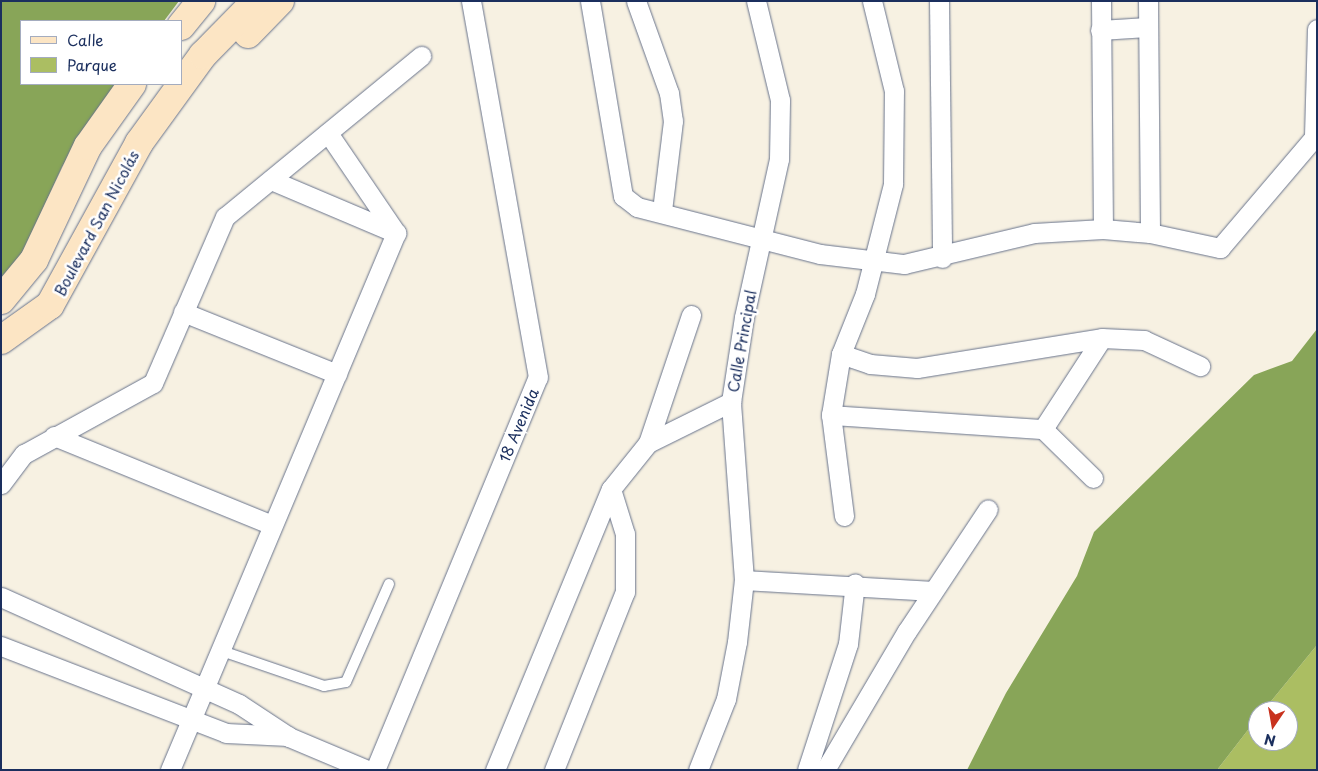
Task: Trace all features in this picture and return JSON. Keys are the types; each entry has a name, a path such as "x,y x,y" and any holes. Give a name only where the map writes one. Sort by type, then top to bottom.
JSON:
{"main road":[{"path":"182,25 201,1"},
{"name":"Boulevard San Nicolás","path":"182,84 203,55 256,1"},
{"path":"139,142 280,1"},
{"path":"1,300 34,260 88,146 131,85"},
{"name":"Boulevard San Nicolás","path":"1,340 50,305 139,142 181,85"}],"street":[{"name":"18 Avenida","path":"375,770 538,377 471,1"},
{"path":"590,1 619,191 637,206 662,211 820,254 874,263 942,258 1034,233 1103,229 1150,233 1216,248 1224,246 1316,135 1317,29"},
{"path":"636,1 669,93 673,121 662,211"},
{"name":"Calle Principal","path":"698,770 726,699 744,580 731,402 761,237 778,159 780,100 756,1"},
{"path":"844,516 831,415 841,354 874,263 893,184 895,141 894,91 872,1"},
{"path":"939,1 942,258"},
{"path":"1101,1 1103,229"},
{"path":"1148,1 1150,233"},
{"path":"1100,30 1147,27"},
{"path":"1,484 24,454 151,385 225,217 421,56"},
{"path":"328,133 396,233"},
{"path":"271,180 396,233"},
{"path":"170,770 396,233"},
{"path":"184,312 337,374"},
{"path":"495,770 611,489 648,443 691,315"},
{"path":"841,354 870,364 917,368 1102,338 1144,340 1200,366"},
{"path":"1042,429 1102,338"},
{"path":"648,443 731,402"},
{"path":"831,415 1042,429 1093,478"},
{"path":"54,436 272,524"},
{"path":"554,770 625,592 625,534 611,489"},
{"path":"825,770 933,591 988,509"},
{"path":"744,580 855,583 933,591"},
{"path":"807,770 848,644 855,583"},
{"path":"1,597 239,704 289,736 367,770"},
{"path":"1,646 226,733 289,736"}],"lane":[{"path":"219,650 324,686 346,682 389,584"}],"green space":[{"path":"1,1 179,1 165,20 20,20 20,85 114,85 62,167 18,264 1,283"},
{"path":"1317,329 1317,645 1271,701 1248,701 1248,730 1217,770 967,770 1006,693 1077,576 1094,532 1254,375 1292,361"},
{"path":"1317,645 1317,770 1217,770 1248,730 1248,751 1298,751 1298,701 1271,701"}]}
